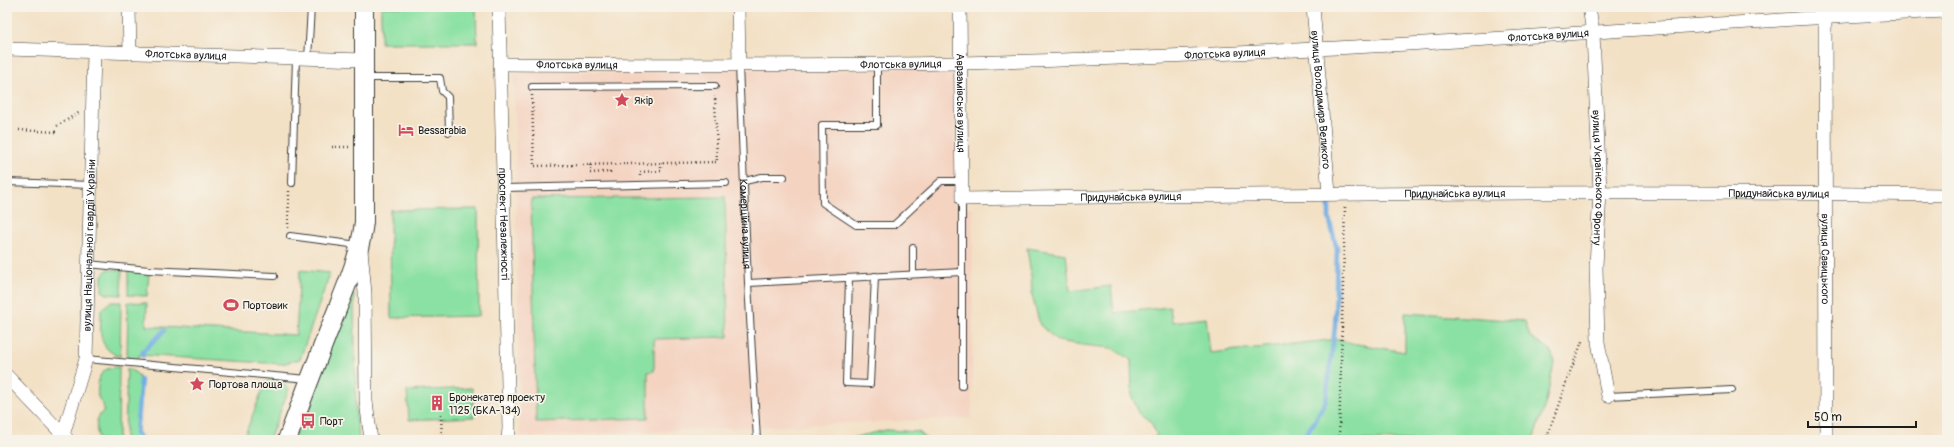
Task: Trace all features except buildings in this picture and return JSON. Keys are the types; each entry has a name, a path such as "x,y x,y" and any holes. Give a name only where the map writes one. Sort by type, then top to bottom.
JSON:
{"street":[{"path":"129,7 130,53"},
{"path":"364,7 364,222 361,246 365,293 366,400 371,440"},
{"name":"проспект Незалежності","path":"499,7 509,428 508,440"},
{"name":"Комерційна вулиця","path":"738,7 739,65"},
{"name":"Авраамівська вулиця","path":"960,7 962,199"},
{"name":"вулиця Володимира Великого","path":"1313,7 1329,193"},
{"name":"вулиця Українського Фронту","path":"1589,7 1592,33 1600,192 1596,266 1598,342 1608,396"},
{"name":"Флотська вулиця","path":"501,64 739,65 961,63 1316,49 1592,33 1825,11 1947,11"},
{"name":"вулиця Савицького","path":"1825,11 1824,193 1826,440"},
{"name":"Флотська вулиця","path":"7,49 302,58 364,69"},
{"name":"вулиця Національної гвардії України","path":"65,438 86,359 94,51"},
{"name":"Придунайська вулиця","path":"962,199 1329,193 1600,192 1947,195"},
{"path":"287,440 361,246"},
{"path":"7,376 65,438"}],"lane":[{"path":"292,183 302,58 311,7"},
{"path":"877,64 877,125 822,125 823,203 856,225 894,225 941,181 962,181"},
{"name":"Комерційна вулиця","path":"739,65 748,283 757,440"},
{"path":"364,69 440,78 442,91 448,97 449,132"},
{"path":"532,87 715,86"},
{"path":"744,181 762,177 784,177"},
{"path":"7,182 91,185"},
{"path":"504,188 726,183"},
{"path":"962,199 962,386"},
{"path":"290,236 361,246"},
{"path":"913,248 913,274"},
{"path":"88,264 149,270 274,276"},
{"path":"748,283 962,272"},
{"path":"849,278 846,383 870,384 875,276"},
{"path":"86,359 310,379"},
{"path":"1608,396 1732,390"}],"path":[{"path":"532,87 534,166 717,162 715,86"},
{"path":"56,126 80,112"},
{"path":"19,130 56,132"},
{"path":"332,147 342,147"},
{"path":"642,172 661,171 661,163"},
{"path":"590,165 590,173 608,173"},
{"path":"288,222 289,187 292,183"},
{"path":"1339,440 1340,355 1345,210 1343,193"},
{"path":"1546,440 1567,380 1585,336"},
{"path":"441,415 442,440"}],"shaded area":[{"path":"949,68 955,75 954,205 973,208 972,418 520,437 514,75 524,72"}],"green space":[{"path":"381,7 476,7 477,43 381,43"},
{"path":"725,197 728,337 654,339 654,371 648,372 648,418 536,422 531,199"},
{"path":"478,209 479,316 391,318 390,210"},
{"path":"1027,248 1066,254 1070,291 1111,286 1114,313 1170,307 1172,322 1206,318 1210,353 1339,339 1351,343 1405,352 1405,313 1525,321 1530,337 1551,350 1554,363 1546,402 1533,440 1151,440 1157,435 1151,422 1139,413 1132,397 1131,360 1112,348 1058,341 1040,325 1032,295"},
{"path":"108,269 122,270 121,295 107,294 102,291 102,275"},
{"path":"300,270 330,273 300,359 282,364 139,355 138,359 127,358 128,302 147,303 146,326 296,335"},
{"path":"128,271 149,273 147,296 128,295"},
{"path":"352,292 354,295 356,413 359,440 293,440"},
{"path":"110,302 121,302 120,357 112,353 107,348 103,343 102,338 101,310"},
{"path":"119,367 118,440 99,440 97,420 104,411 103,405 98,397 98,384 100,376 107,369"},
{"path":"127,368 136,373 141,380 138,433 145,440 125,440"},
{"path":"270,379 278,380 289,389 269,440 243,440 265,383"},
{"path":"472,388 474,417 409,420 407,391"},
{"path":"886,430 919,432 928,440 843,440"}],"waterway":[{"path":"1301,440 1315,421 1326,400 1335,326 1337,249 1329,218 1329,195"},
{"path":"143,356 143,351 164,331"},
{"path":"141,380 136,434 143,440"}],"place":[{"name":"Якір","path":"622,100"},
{"name":"Bessarabia","path":"406,130"},
{"name":"Портовик","path":"231,305"},
{"name":"Портова площа","path":"197,384"},
{"name":"Бронекатер проекту 1125 (БКА-134)","path":"437,403"},
{"name":"Порт","path":"308,421"}]}
